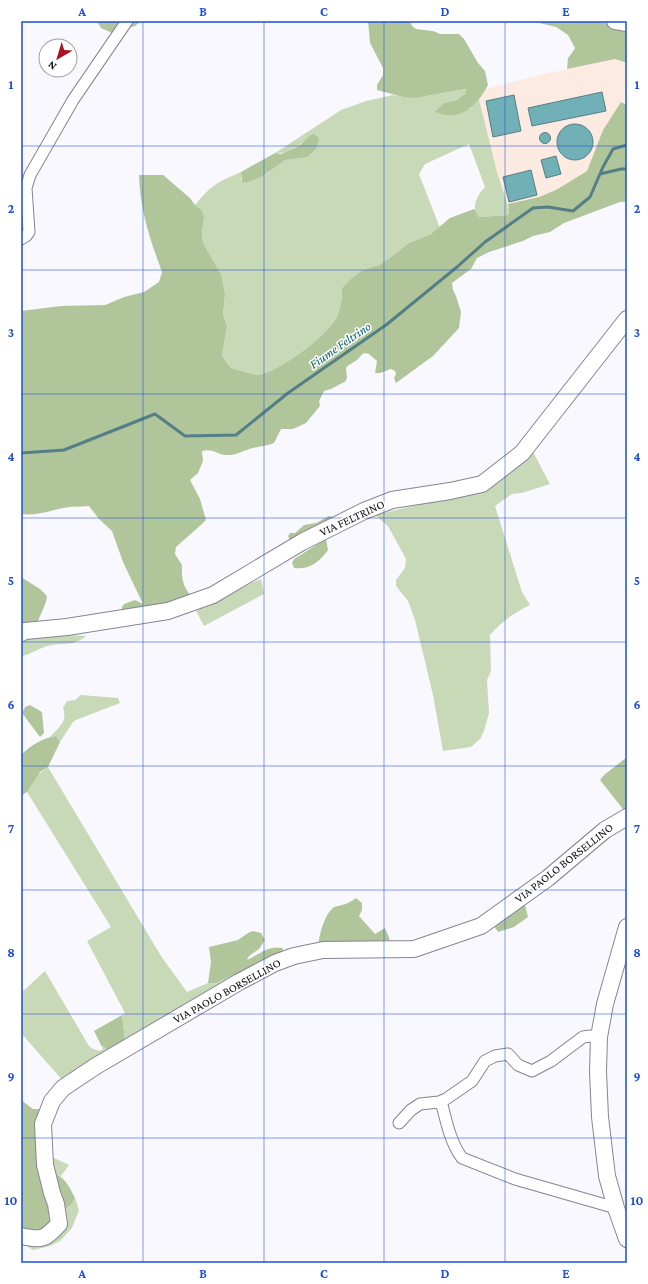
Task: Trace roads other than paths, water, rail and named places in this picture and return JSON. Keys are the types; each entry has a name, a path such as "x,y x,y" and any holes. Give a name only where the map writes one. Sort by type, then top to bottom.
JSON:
{"street":[{"path":"21,239 29,232 26,188 30,175 73,100 127,21"},
{"path":"615,21 627,23"},
{"name":"VIA FELTRINO","path":"21,633 25,631 67,627 168,611 213,594 302,542 364,511 392,500 450,491 482,484 522,453 627,319"},
{"name":"VIA PAOLO BORSELLINO","path":"21,1236 32,1239 42,1239 59,1224 56,1204 45,1165 43,1124 52,1101 63,1088 96,1066 274,963 294,956 323,950 414,948 481,926 553,874 605,830 627,817"},
{"path":"627,926 605,1004 599,1037 598,1072 600,1117 608,1176 616,1208 627,1240"},
{"path":"399,1124 411,1110 420,1104 441,1101 472,1081 485,1062 495,1056 508,1054 518,1065 532,1072 551,1061 583,1037 599,1037"},
{"path":"441,1101 452,1140 462,1158 515,1179 616,1208"}],"water":[{"path":"602,92 606,111 532,126 528,108"},
{"path":"514,95 521,131 493,137 486,101"},
{"path":"579,124 588,129 592,135 592,149 588,155 579,160 571,160 562,155 558,149 557,138 562,129 568,125"},
{"path":"543,133 547,133 549,134 549,142 543,143 540,140 540,136"},
{"path":"556,156 561,174 546,178 541,160"},
{"path":"531,170 537,195 509,202 503,177"}],"waterway":[{"name":"Fiume Feltrino","path":"21,453 64,450 155,414 185,436 236,435 288,393 386,325 485,242 533,208 548,207 573,211 590,197 603,167 613,149 627,145"},
{"path":"600,174 627,169"}]}
